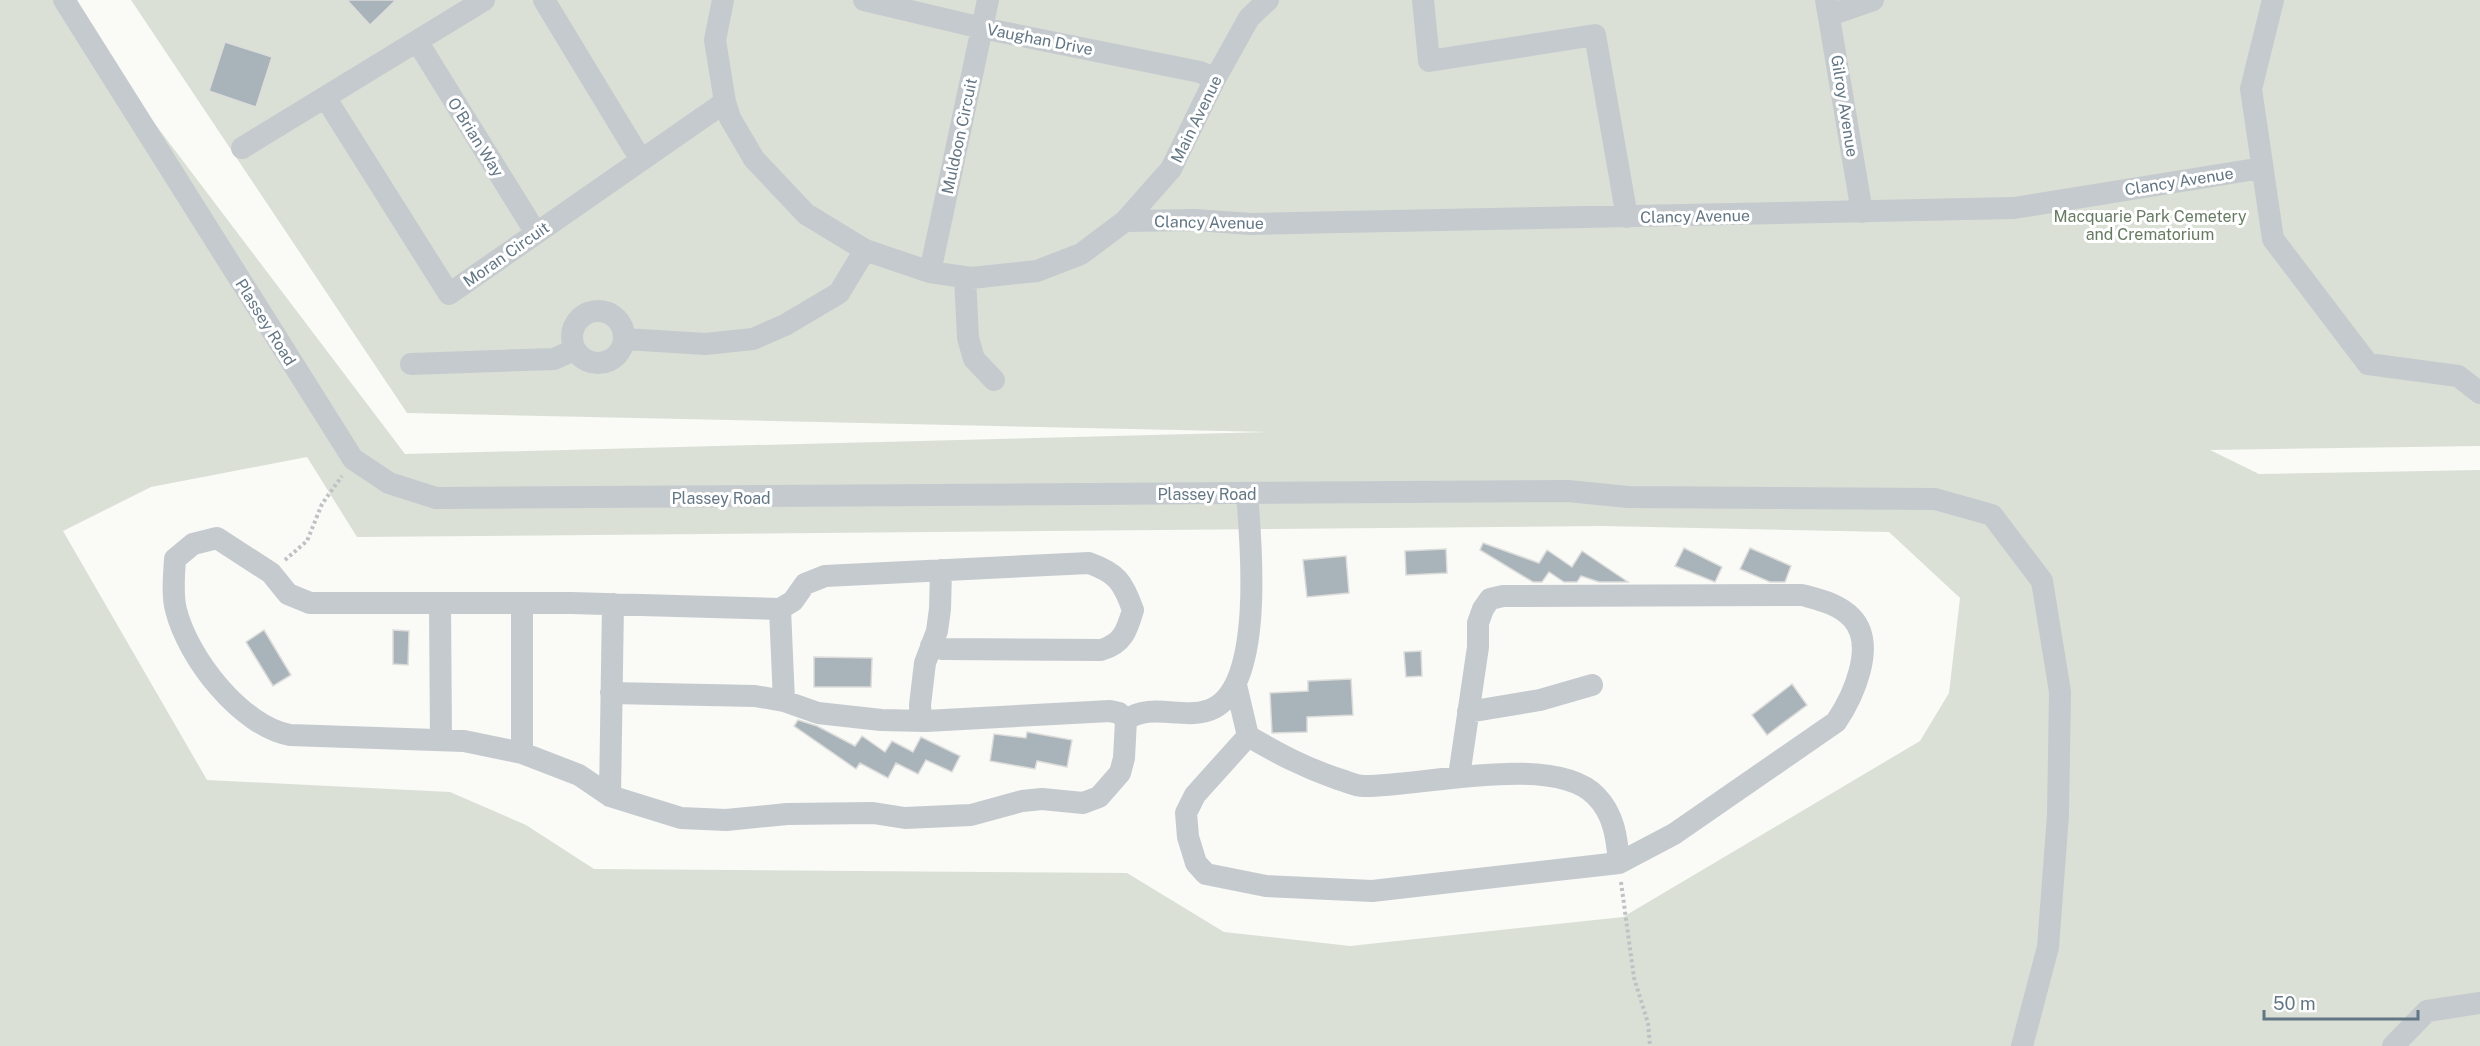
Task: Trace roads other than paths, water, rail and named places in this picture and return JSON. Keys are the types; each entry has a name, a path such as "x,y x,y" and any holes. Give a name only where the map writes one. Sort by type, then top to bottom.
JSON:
{"street":[{"name":"Plassey Road","path":"64,0 353,459 390,483 436,498 1568,490 1641,497 1935,500 1992,515 2042,581 2060,692 2058,815 2048,946 2022,1046"},
{"path":"242,148 484,0"},
{"path":"544,0 640,160"},
{"name":"Main Avenue","path":"723,0 716,40 725,102 730,118 761,167 806,214 865,250 930,272 965,277 1037,271 1082,254 1125,221 1171,170 1215,79 1249,18 1268,0"},
{"name":"Vaughan Drive","path":"864,0 982,28 1200,72 1215,79"},
{"name":"Muldoon Circuit","path":"930,272 988,0"},
{"path":"1423,0 1430,61 1595,35 1627,218"},
{"path":"1828,8 1873,0"},
{"path":"2273,0 2251,89 2272,239 2368,364 2458,376 2480,393"},
{"name":"Gilroy Avenue","path":"1828,8 1862,212"},
{"name":"O'Brian Way","path":"417,41 536,233"},
{"name":"Moran Circuit","path":"325,97 449,294 725,102"},
{"name":"Clancy Avenue","path":"1125,221 1195,220 1251,224 1627,218 2014,208 2262,168"},
{"path":"624,339 705,344 753,339 785,325 839,292 865,250"},
{"path":"965,277 964,298 971,349 974,359 994,380"},
{"path":"600,310 612,315 622,326 624,339 618,354 607,363 589,363 574,350 571,335 581,316 587,312 600,310"},
{"path":"411,364 554,359 574,350"},
{"path":"1247,494 1250,617 1248,642 1236,686 1248,736 1299,766 1362,787 1459,776 1512,774 1553,777 1594,793 1609,814 1617,837 1619,863"},
{"path":"611,693 755,696 784,701 818,713 921,721 1110,711 1119,713 1126,720 1124,758 1120,773 1099,797 1083,803 1042,799 1023,801 971,815 938,817 905,818 873,813 787,814 710,820 666,816 610,796 579,775 522,753 464,741 290,735 273,732 253,719 228,696 191,648 176,612 175,559 193,544 217,538 271,573 288,594 310,603 613,604 780,609 793,601 806,584 825,576 1089,563 1106,569 1119,579 1133,610 1124,637 1111,647 1101,650 943,649 931,646"},
{"path":"921,721 920,705 925,663 940,609 942,570"},
{"path":"1248,736 1195,795 1186,813 1188,837 1196,863 1206,874 1266,886 1372,891 1619,863 1674,834 1836,722 1850,702 1863,658 1860,634 1853,619 1831,603 1802,596 1621,594 1490,599 1478,623 1478,646 1459,776"},
{"path":"522,604 522,753"},
{"path":"610,796 613,604"},
{"path":"440,605 441,740"},
{"path":"780,609 784,701"},
{"path":"1468,712 1540,700 1592,685"},
{"path":"1126,720 1136,712 1197,713 1215,707 1236,686"},
{"path":"2393,1046 2427,1011 2480,1003"}],"park label":[{"name":"Macquarie Park Cemetery and Crematorium","path":"2150,225"}]}
